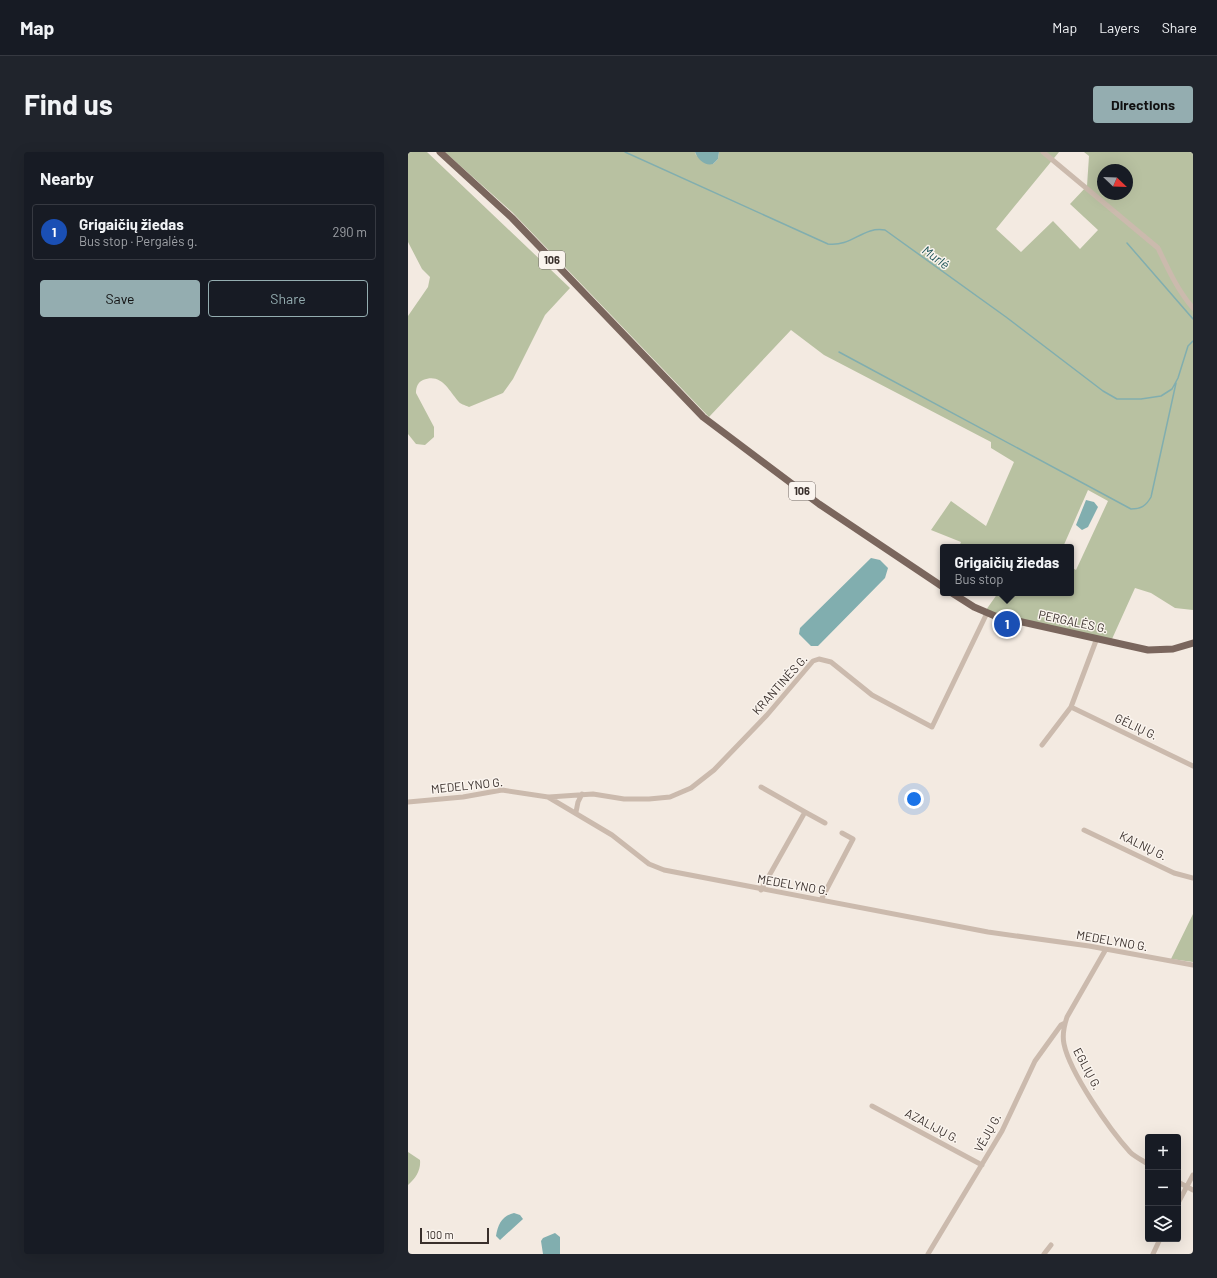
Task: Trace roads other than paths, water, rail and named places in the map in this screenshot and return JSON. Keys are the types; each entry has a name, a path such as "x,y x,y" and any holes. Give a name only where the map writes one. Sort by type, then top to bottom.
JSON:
{"main road":[{"name":"106","path":"440,152 512,218 704,417 819,504 940,585"},
{"name":"PERGALĖS G.","path":"957,596 986,613 1007,619 1159,651 1174,649 1193,643"}],"street":[{"path":"1043,152 1158,248 1186,301 1193,308"},
{"name":"KRANTINĖS G.","path":"548,797 582,794 624,799 649,799 670,796 691,788 714,770 814,661 819,659 831,662 872,695 932,727 986,613"},
{"path":"1042,745 1071,707 1097,638"},
{"name":"GĖLIŲ G.","path":"1071,707 1193,766"},
{"path":"761,787 825,823"},
{"name":"MEDELYNO G.","path":"408,802 463,797 502,790 548,797 576,812 612,835 649,864 664,870 761,890 988,932 1106,949 1193,965"},
{"path":"576,812 578,802 582,794"},
{"path":"761,890 805,812"},
{"name":"KALNŲ G.","path":"1084,830 1174,872 1193,878"},
{"path":"821,900 853,839 842,833"},
{"name":"EGLIŲ G.","path":"1106,949 1071,1009 1065,1023 1064,1044 1082,1084 1109,1125 1131,1153 1145,1162"},
{"name":"VĖJŲ G.","path":"928,1254 1002,1131 1036,1061 1056,1031 1065,1023"},
{"name":"AZALIJŲ G.","path":"872,1106 982,1165"},
{"path":"1181,1197 1193,1175"},
{"path":"1181,1184 1193,1190"},
{"path":"1153,1254 1159,1242"},
{"path":"1044,1254 1051,1245"}],"water":[{"path":"695,152 719,152 718,159 713,164 707,164 698,158"},
{"path":"1086,500 1094,502 1098,507 1088,527 1082,530 1076,525"},
{"path":"871,558 880,560 888,568 885,578 818,646 811,646 799,634 800,628"},
{"path":"514,1213 520,1215 523,1219 500,1240 496,1236 499,1224 506,1216"},
{"path":"555,1233 560,1237 560,1254 543,1254 541,1241 543,1238"}],"waterway":[{"name":"Murlė","path":"625,152 828,244 844,243 870,231 885,230 1006,317 1103,391 1117,399 1141,399 1161,396 1172,389 1178,378 1188,346 1193,341"},
{"path":"1127,243 1193,319"},
{"path":"839,352 1131,509 1143,506 1151,497 1176,383"}],"place":[{"name":"Grigaičių žiedas","path":"1007,624"}]}
